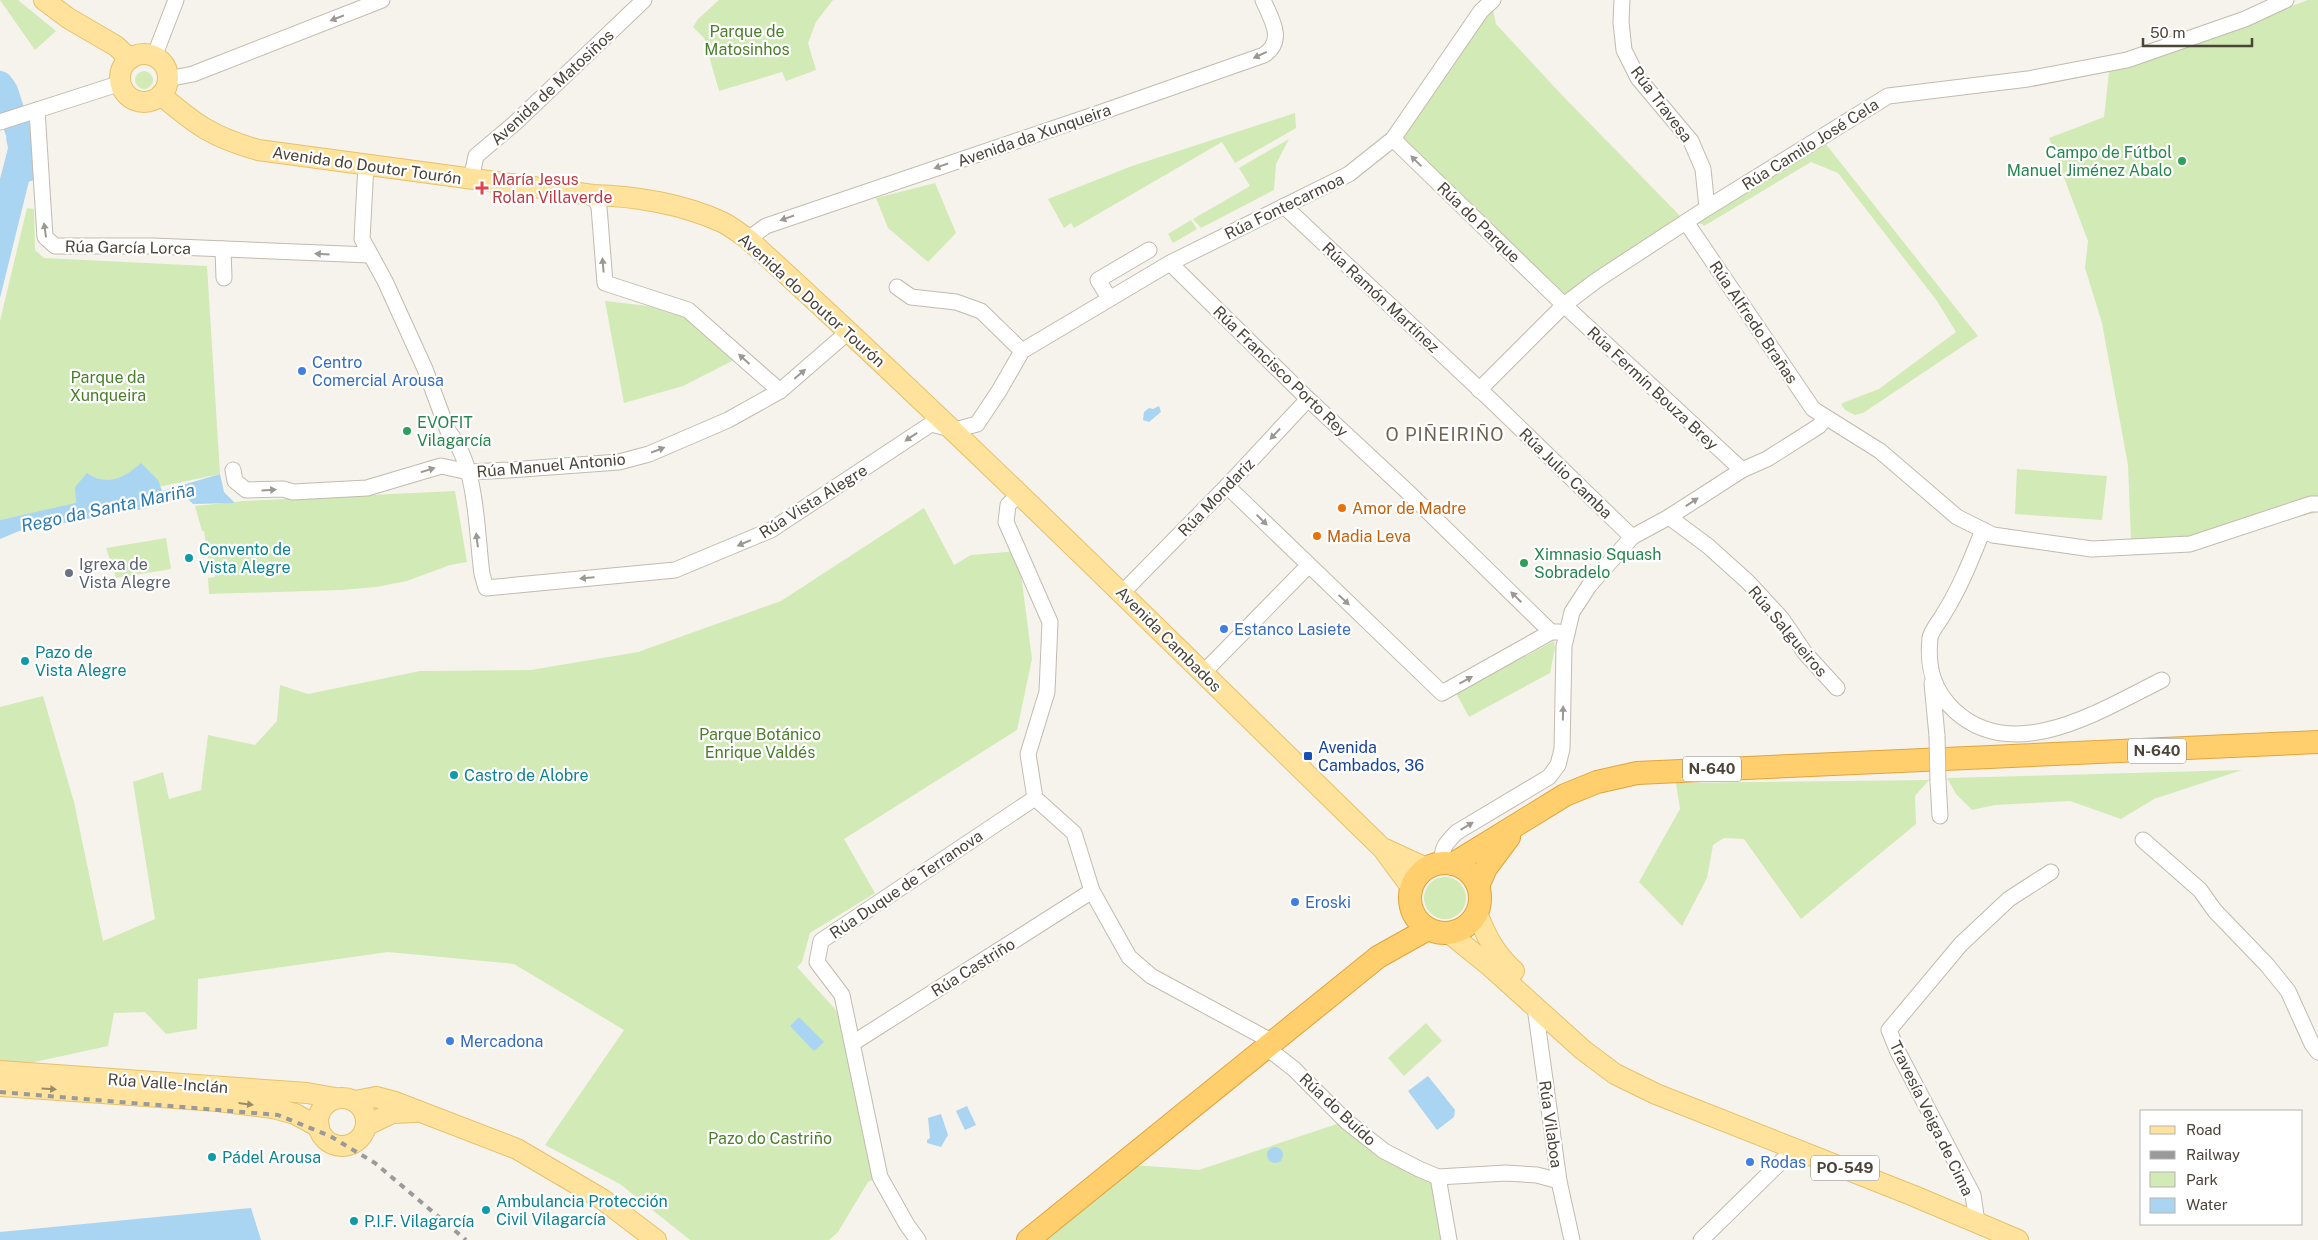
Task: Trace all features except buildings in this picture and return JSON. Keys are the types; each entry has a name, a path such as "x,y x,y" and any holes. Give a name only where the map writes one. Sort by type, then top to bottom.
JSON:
{"highway":[{"name":"N-640","path":"1412,898 1415,879 1531,815 1565,794 1597,782 1637,772 2318,742"},
{"name":"N-640","path":"1477,913 1480,902 1478,886 1486,868 1496,852 1531,815"},
{"path":"1441,865 1468,872 1478,886"},
{"path":"1412,898 1418,920 1438,931"},
{"path":"1378,958 1412,898"},
{"path":"1028,1240 1378,958 1438,931 1467,925 1477,913"}],"main road":[{"path":"54,3 116,46 130,60"},
{"path":"142,55 154,57 164,65 165,87 155,100 141,102 128,96 121,83 122,70 130,60 142,55"},
{"name":"Avenida do Doutor Tourón","path":"165,87 202,128 226,141 258,150 593,195 623,196 685,210 723,222 748,239 955,430"},
{"name":"Avenida Cambados","path":"955,430 1018,495 1122,593 1383,849 1412,898"},
{"name":"Avenida Cambados","path":"1383,849 1441,865"},
{"name":"PO-549","path":"1477,913 1488,941 1506,964 1590,1042 1671,1099"},
{"name":"PO-549","path":"1438,931 1491,967 1583,1050 1615,1074 1671,1099 2018,1240"},
{"name":"Rúa Valle-Inclán","path":"0,1071 307,1093 355,1101 376,1097 517,1149 602,1199 656,1240"},
{"name":"Rúa Valle-Inclán","path":"0,1086 218,1101 273,1108 295,1114 319,1127 324,1138 331,1144 346,1146 360,1140 367,1125 392,1113 420,1112"},
{"path":"319,1127 320,1113 323,1106 335,1098"},
{"path":"355,1101 364,1111 367,1125"}],"street":[{"path":"154,57 176,0"},
{"path":"165,87 193,74 382,0"},
{"name":"Avenida de Matosiños","path":"471,179 476,156 514,124 644,0"},
{"name":"Avenida da Xunqueira","path":"748,239 766,226 1264,55 1272,49 1276,42 1274,24 1262,0"},
{"name":"Rúa Fontecarmoa","path":"955,430 976,424 999,391 1022,351 1170,263 1349,174 1393,139 1481,11 1493,0"},
{"name":"Rúa Travesa","path":"1622,0 1621,22 1624,50 1638,78 1691,141 1703,169 1707,208"},
{"name":"Rúa Camilo José Cela","path":"1479,390 1564,305 1596,280 1707,208 1888,96 2028,79 2127,60 2245,19 2286,0"},
{"path":"0,122 121,83"},
{"name":"Rúa García Lorca","path":"34,111 44,237 54,246 223,249 370,255"},
{"name":"Rúa do Parque","path":"1393,139 1564,305"},
{"path":"366,165 362,239 385,281 425,369 448,431 455,439 469,472"},
{"path":"593,195 599,207 605,283 688,310 780,391"},
{"name":"Rúa Ramón Martínez","path":"1284,206 1479,390"},
{"name":"Rúa Alfredo Brañas","path":"1686,222 1813,409 1880,451 1957,517 1993,535 2092,549 2190,544 2311,504 2318,504"},
{"path":"223,249 224,278"},
{"path":"1109,298 1098,280 1149,250"},
{"name":"Rúa Francisco Porto Rey","path":"1170,263 1550,632"},
{"path":"897,287 911,297 956,302 981,311 1022,351"},
{"name":"Rúa Fermín Bouza Brey","path":"1564,305 1742,470"},
{"name":"Rúa Manuel Antonio","path":"233,470 234,481 246,490 283,489 293,492 367,488 441,466 469,472 619,462 655,451 711,428 780,391 848,332"},
{"name":"Rúa Julio Camba","path":"1479,390 1632,537"},
{"name":"Rúa Mondariz","path":"1122,593 1227,486 1308,399"},
{"path":"1441,865 1445,844 1457,832 1549,777 1558,765 1562,750 1564,646 1572,612 1588,586 1632,537 1742,470 1767,459 1819,426 1825,418"},
{"name":"Rúa Vista Alegre","path":"469,472 482,574 486,588 676,570 771,530 931,424 955,430"},
{"path":"1227,486 1442,693 1550,632 1567,631"},
{"path":"1018,495 1008,505 1006,522 1050,622 1048,692 1028,754 1035,798"},
{"name":"Rúa Salgueiros","path":"1669,516 1708,546 1748,582 1782,619 1805,653 1837,688"},
{"path":"1940,816 1930,636 1960,588 1984,530"},
{"path":"1203,673 1308,566"},
{"path":"1931,677 1946,703 1967,722 2004,733 2046,731 2083,719 2162,680"},
{"name":"Rúa do Buído","path":"1035,798 1074,833 1092,891 1129,957 1151,976 1270,1045 1346,1121 1384,1152 1438,1177 1506,1173 1537,1175 1558,1181"},
{"name":"Rúa Duque de Terranova","path":"918,1240 907,1225 880,1178 854,1043 842,995 817,962 821,941 1035,798"},
{"path":"2143,840 2200,890 2215,911 2267,965 2288,992 2312,1044 2318,1052"},
{"name":"Travesía Veiga de Cima","path":"1977,1222 1973,1195 1898,1052 1889,1030 1928,981 1961,944 2009,899 2051,872"},
{"name":"Rúa Castriño","path":"854,1043 1092,891"},
{"name":"Rúa Vilaboa","path":"1535,1007 1558,1181 1572,1240"},
{"path":"1701,1240 1795,1148"},
{"path":"1438,1177 1449,1240"}],"green space":[{"path":"0,0 18,0 56,31 35,50"},
{"name":"Parque de Matosinhos","path":"719,0 833,0 816,22 808,43 816,70 786,81 782,72 719,91 704,38 693,27 698,19"},
{"path":"2308,0 2318,0 2318,512 2190,544 2131,540 2128,465 2102,323 2085,268 2088,241 2049,138 2104,117 2109,72 2123,69"},
{"path":"1491,1 1496,24 1560,93 1686,222 1564,305 1393,139"},
{"path":"140,71 148,71 153,76 151,87 140,89 135,84 135,76"},
{"path":"1295,113 1296,128 1235,163 1222,142 1074,228 1071,223 1064,228 1048,199 1132,166"},
{"path":"1821,138 1978,336 1863,413 1855,415 1845,410 1841,404 1879,389 1956,332 1937,301 1838,173 1811,162 1704,226 1702,224 1686,222"},
{"path":"1289,139 1276,164 1274,190 1201,228 1193,219 1250,186 1239,168"},
{"path":"935,183 956,233 928,262 888,228 876,198"},
{"name":"Parque da Xunqueira","path":"27,208 34,209 35,250 44,258 207,266 220,474 0,520 0,321"},
{"path":"1191,220 1197,229 1173,243 1168,234"},
{"path":"605,301 648,306 685,317 736,359 683,386 624,403"},
{"path":"2017,469 2107,476 2102,520 2015,514"},
{"path":"455,491 467,562 450,565 407,581 376,587 341,590 209,594 208,578 215,577 215,573 222,572 220,563 209,564 204,531 202,531 195,506 244,501"},
{"path":"924,508 954,565 971,555 1018,551 1032,659 1017,730 844,839 875,893 810,933 802,962 797,967 835,1009 853,1043 880,1177 868,1182 838,1232 829,1240 690,1240 620,1184 545,1145 624,1030 514,964 388,952 198,979 197,1029 166,1034 145,1012 114,1013 108,1046 30,1063 0,1061 0,707 43,696 74,802 103,941 155,919 133,782 163,772 169,799 201,790 208,735 255,745 277,721 280,685 308,694 420,671 531,670 638,652 781,601"},
{"path":"166,538 171,569 116,578 106,548"},
{"path":"1554,641 1555,648 1550,673 1469,717 1456,693"},
{"path":"2242,770 2154,799 2121,819 2070,801 1995,805 1972,810 1956,794 1947,778"},
{"path":"1929,780 1915,796 1916,824 1801,919 1744,839 1724,838 1713,845 1707,878 1682,926 1639,882 1680,809 1676,783"},
{"path":"1449,877 1457,880 1463,886 1466,898 1463,910 1457,916 1441,919 1433,916 1427,910 1424,894 1427,886 1433,880"},
{"path":"1426,1023 1442,1041 1404,1076 1388,1058"},
{"path":"1346,1121 1438,1177 1449,1240 1037,1240 1122,1164 1199,1170"}],"water":[{"path":"0,70 20,100 0,106"},
{"path":"31,129 33,165 0,298 0,179 8,148 6,138"},
{"path":"1159,406 1161,412 1149,422 1143,420 1144,412 1149,408 1153,409"},
{"name":"Rego da Santa Mariña","path":"141,463 158,480 162,491 220,474 224,492 235,503 193,504 188,499 148,501 148,508 19,531 0,539 0,520 76,503 75,487 87,473 101,479 115,479 128,473"},
{"path":"799,1017 824,1042 814,1051 790,1026"},
{"path":"1428,1076 1455,1110 1454,1117 1437,1130 1408,1091"},
{"path":"967,1106 976,1125 965,1130 956,1111"},
{"path":"941,1114 948,1135 941,1147 927,1143 927,1140 930,1138 928,1118"},
{"path":"1275,1147 1281,1149 1283,1155 1281,1161 1275,1163 1269,1161 1267,1155 1269,1149"},
{"path":"251,1208 261,1240 0,1240 0,1232"}],"waterway":[{"path":"0,84 5,91 22,143 26,169"}],"railway":[{"path":"0,1092 278,1115 330,1136 375,1163 466,1240"}],"place":[{"name":"Campo de Fútbol Manuel Jiménez Abalo","path":"2182,161"},
{"name":"María Jesus Rolan Villaverde","path":"482,188"},
{"name":"Centro Comercial Arousa","path":"302,371"},
{"name":"EVOFIT Vilagarcía","path":"407,431"},
{"name":"Amor de Madre","path":"1342,508"},
{"name":"Madia Leva","path":"1317,536"},
{"name":"Convento de Vista Alegre","path":"189,558"},
{"name":"Ximnasio Squash Sobradelo","path":"1524,563"},
{"name":"Igrexa de Vista Alegre","path":"69,573"},
{"name":"Estanco Lasiete","path":"1224,629"},
{"name":"Pazo de Vista Alegre","path":"25,661"},
{"name":"Avenida Cambados, 36","path":"1308,756"},
{"name":"Castro de Alobre","path":"454,775"},
{"name":"Eroski","path":"1295,902"},
{"name":"Mercadona","path":"450,1041"},
{"name":"Pádel Arousa","path":"212,1157"},
{"name":"Rodas","path":"1750,1162"},
{"name":"Ambulancia Protección Civil Vilagarcía","path":"486,1210"},
{"name":"P.I.F. Vilagarcía","path":"354,1221"}],"district":[{"name":"O PIÑEIRIÑO","path":"1445,435"}],"park label":[{"name":"Parque Botánico Enrique Valdés","path":"760,743"},
{"name":"Pazo do Castriño","path":"770,1138"}]}
